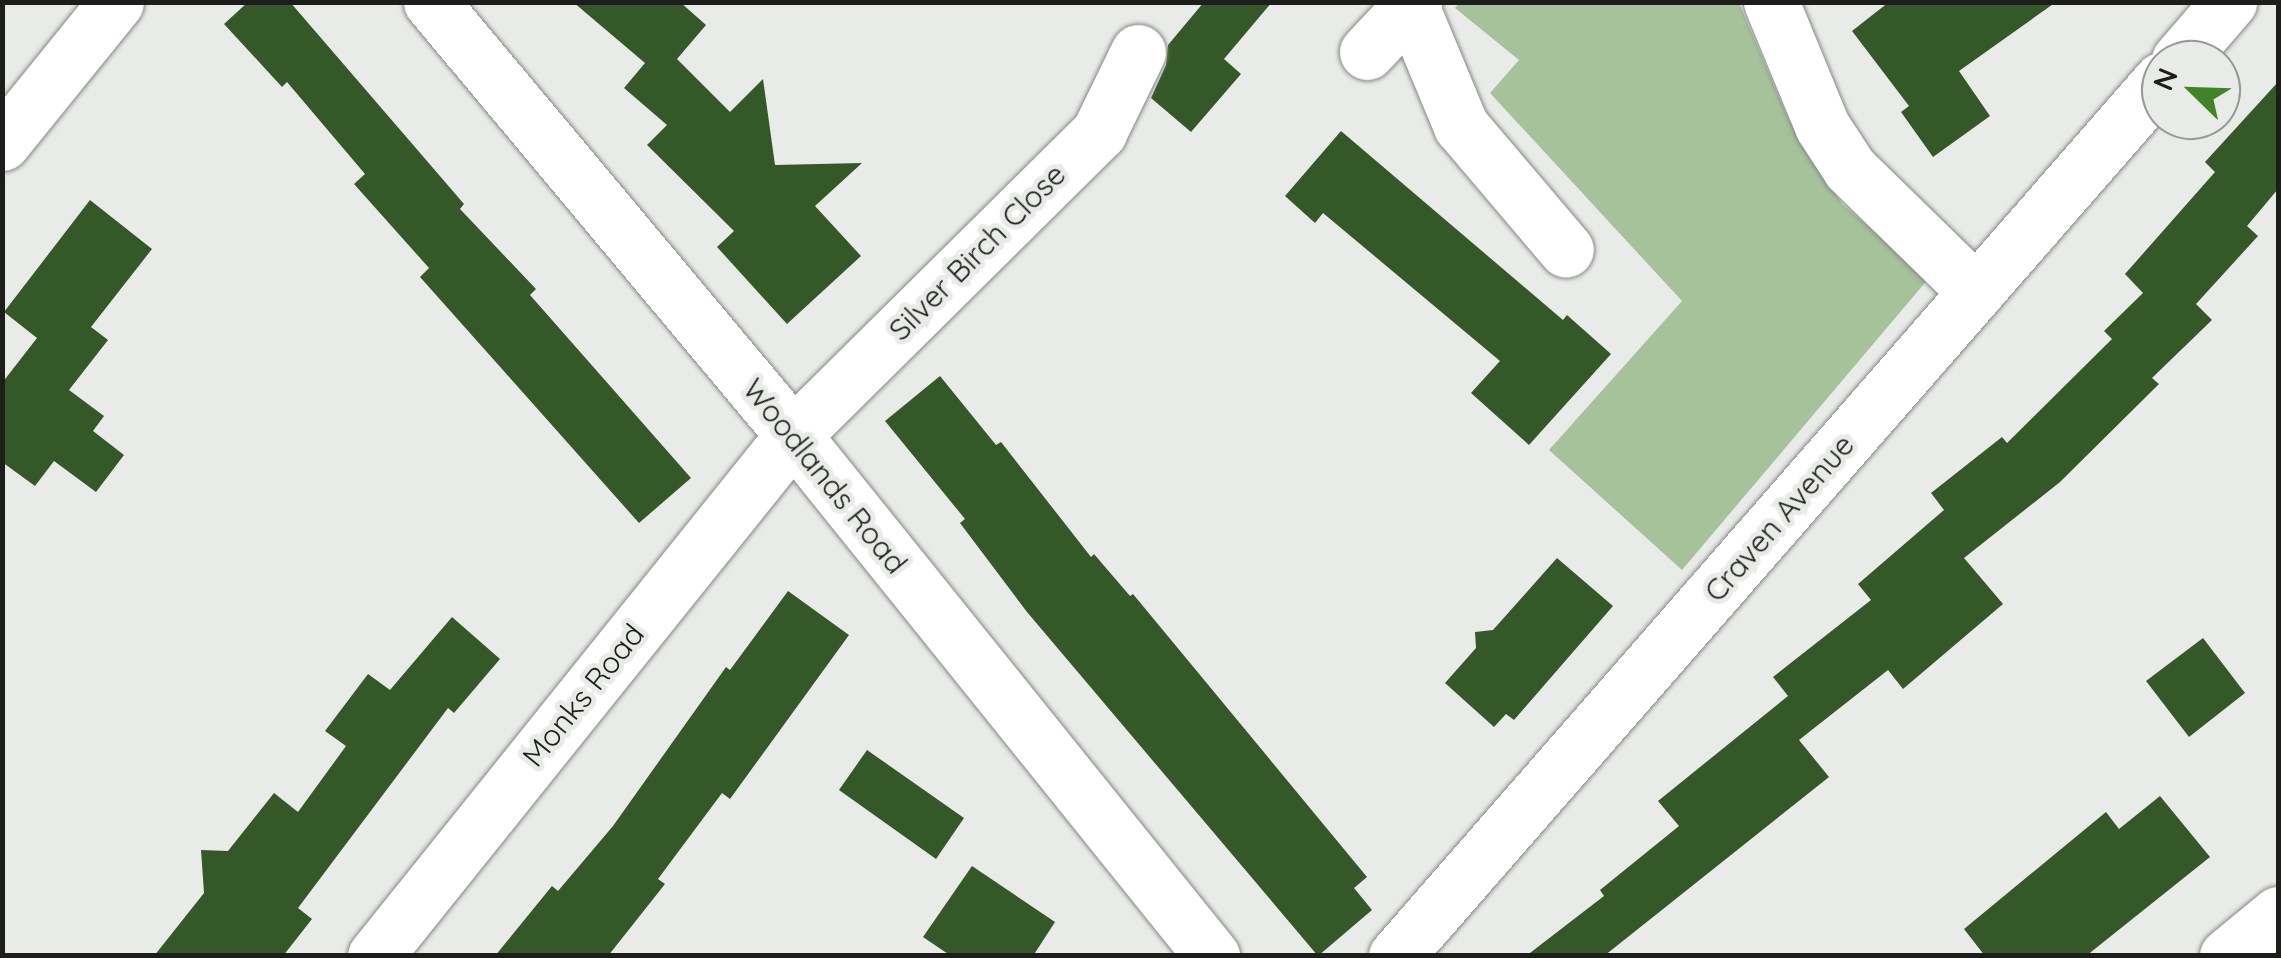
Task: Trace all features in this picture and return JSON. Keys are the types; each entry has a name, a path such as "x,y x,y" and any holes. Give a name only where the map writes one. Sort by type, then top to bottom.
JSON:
{"street":[{"path":"2,143 116,2"},
{"name":"Woodlands Road","path":"432,2 793,435 1212,956"},
{"path":"1771,2 1822,126 1850,169 1976,292"},
{"path":"2196,40 2229,2"},
{"path":"1368,52 1412,4 1461,126 1566,250"},
{"name":"Silver Birch Close","path":"793,435 1099,132 1138,52"},
{"name":"Craven Avenue","path":"1396,956 2141,103"},
{"name":"Monks Road","path":"375,956 793,435"},
{"path":"2227,956 2278,914"}],"green space":[{"path":"1460,2 1739,3 1789,120 1842,204 1929,278 1682,570 1549,450 1682,301 1490,93 1519,60 1455,8"}],"building":[{"path":"248,2 290,2 464,204 460,209 536,289 530,295 691,478 639,523 420,277 429,268 354,184 365,174 287,82 282,87 224,24"},
{"path":"573,2 680,2 706,25 677,59 730,112 763,79 775,165 862,163 815,206 861,256 787,324 717,247 734,231 647,145 667,125 624,88 645,63"},
{"path":"1204,2 1272,2 1224,59 1241,74 1191,132 1151,98 1166,65 1168,45"},
{"path":"1889,2 2056,2 1959,71 1990,116 1933,157 1901,112 1909,106 1852,31"},
{"path":"2278,82 2278,189 2247,226 2258,236 2196,304 2212,320 2152,378 2159,384 2060,482 1964,558 2003,604 1903,689 1888,670 1799,740 1829,777 1604,956 1526,956 1604,896 1600,890 1679,826 1658,801 1788,696 1773,677 1871,600 1858,584 1944,510 1931,493 2002,437 2007,443 2112,339 2104,331 2143,293 2125,274 2215,172 2205,162 2225,140 2241,140 2241,123"},
{"path":"1341,131 1563,320 1567,315 1611,354 1529,445 1471,393 1500,361 1323,213 1315,223 1285,196"},
{"path":"90,200 152,249 91,327 108,340 69,390 104,416 93,431 124,455 96,492 54,461 35,486 2,462 2,383 37,338 4,312"},
{"path":"940,376 996,445 1001,442 1091,557 1094,554 1130,596 1133,594 1367,877 1354,888 1372,910 1318,956 1027,612 960,523 965,519 885,421"},
{"path":"1557,558 1613,606 1514,720 1506,714 1494,727 1445,683 1476,648 1475,632 1493,630"},
{"path":"788,591 849,635 730,799 722,793 658,879 665,884 608,956 495,956 552,886 558,891 613,826 726,667 730,670"},
{"path":"452,617 500,659 454,713 448,708 298,908 312,919 283,956 154,956 204,893 201,850 228,851 274,793 298,812 346,746 325,731 368,674 390,690"},
{"path":"2203,638 2245,693 2189,737 2146,681"},
{"path":"867,750 964,818 936,859 839,790"},
{"path":"2160,796 2210,857 2086,956 1985,956 1964,929 2106,812 2119,829"},
{"path":"972,866 1055,922 1033,956 951,956 923,937"}]}
